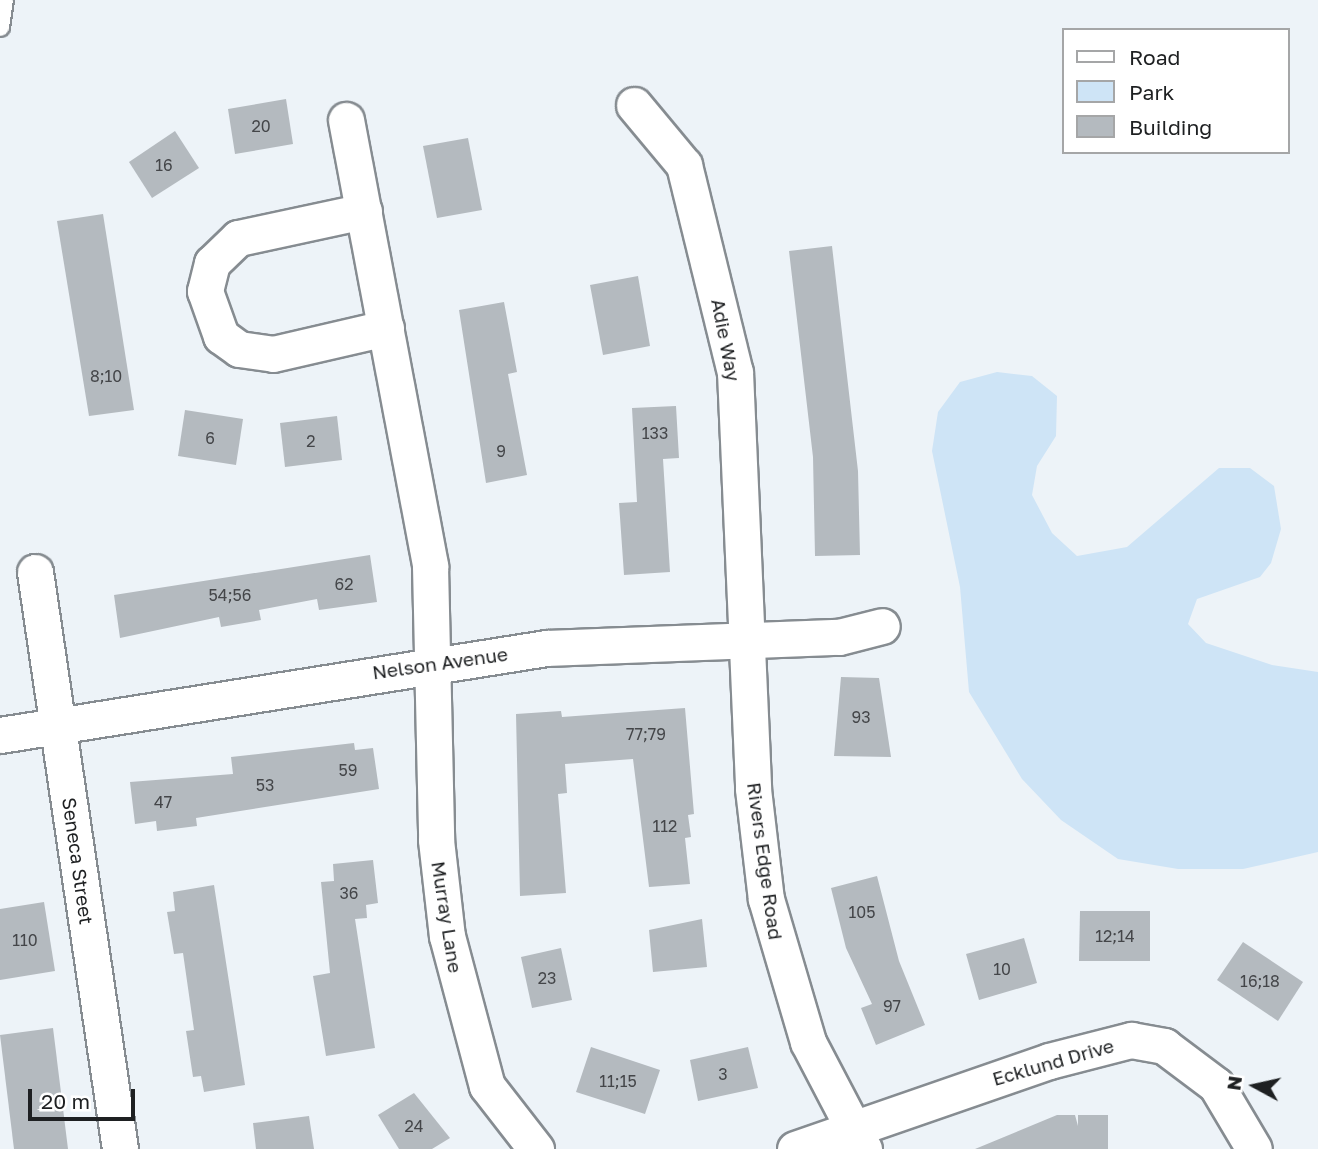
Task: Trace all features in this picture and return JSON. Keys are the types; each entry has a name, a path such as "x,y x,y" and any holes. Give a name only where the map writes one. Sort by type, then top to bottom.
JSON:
{"street":[{"name":"Adie Way","path":"634,106 684,165 735,372 748,638"},
{"path":"346,120 430,566 433,662"},
{"path":"364,211 238,238 212,263 205,291 221,336 239,349 273,354 386,328"},
{"name":"Seneca Street","path":"35,572 120,1149"},
{"name":"Nelson Avenue","path":"0,735 433,662 606,643 839,637 882,626"},
{"name":"Rivers Edge Road","path":"748,638 753,789 766,899 808,1042 857,1138"},
{"name":"Murray Lane","path":"433,662 439,888 461,1007 487,1086 536,1149"},
{"name":"Ecklund Drive","path":"857,1138 1131,1040 1164,1046 1216,1085 1254,1149"},
{"path":"795,1149 857,1138"}],"lane":[{"path":"0,27 4,0"}],"green space":[{"path":"997,372 1032,376 1057,396 1056,436 1037,466 1032,495 1052,533 1077,556 1127,547 1219,468 1250,468 1274,486 1281,529 1271,563 1260,577 1197,599 1188,624 1206,643 1272,665 1318,672 1318,852 1243,869 1178,869 1118,859 1061,820 1022,779 969,692 960,587 932,451 938,412 960,382"}],"building":[{"path":"286,99 293,144 235,154 228,109"},
{"path":"175,131 199,168 152,198 129,162"},
{"path":"468,138 482,210 437,218 423,146"},
{"path":"103,214 134,410 89,416 57,221"},
{"path":"832,246 858,471 860,555 815,556 813,457 789,251"},
{"path":"638,276 650,346 603,355 590,285"},
{"path":"504,302 517,372 508,374 527,475 486,483 459,310"},
{"path":"676,406 679,458 663,459 670,572 624,575 619,503 637,502 632,408"},
{"path":"185,410 243,419 236,465 178,456"},
{"path":"337,416 342,460 285,467 280,423"},
{"path":"370,555 377,602 319,610 317,599 259,610 261,620 221,627 219,617 120,638 114,595"},
{"path":"841,677 879,678 891,757 834,756"},
{"path":"685,708 694,814 688,815 691,837 685,838 690,884 649,887 633,759 565,764 567,793 558,794 566,893 520,896 516,714 561,711 562,717"},
{"path":"354,743 355,750 373,748 379,789 196,818 197,826 157,831 156,821 135,824 130,782 233,774 231,757"},
{"path":"373,860 378,903 366,905 367,918 355,919 375,1048 326,1056 313,976 330,973 321,882 334,881 333,864"},
{"path":"877,876 899,961 925,1025 876,1045 861,1008 872,1004 846,948 831,888"},
{"path":"214,885 245,1085 204,1092 201,1076 193,1077 186,1031 194,1030 183,953 174,954 167,912 175,911 173,892"},
{"path":"44,902 55,971 0,980 0,909"},
{"path":"1080,911 1150,911 1150,961 1079,961"},
{"path":"702,919 707,967 653,972 649,930"},
{"path":"1024,938 1037,983 979,1000 966,954"},
{"path":"1243,942 1303,982 1278,1021 1217,980"},
{"path":"561,948 572,1000 532,1008 521,957"},
{"path":"53,1028 68,1149 14,1149 0,1035"},
{"path":"591,1047 660,1070 645,1114 576,1092"},
{"path":"748,1047 758,1088 698,1101 690,1060"},
{"path":"414,1093 450,1138 432,1149 399,1149 378,1115"},
{"path":"1057,1115 1075,1115 1078,1126 1078,1115 1108,1115 1108,1149 975,1149"},
{"path":"309,1116 314,1149 256,1149 253,1123"}]}
